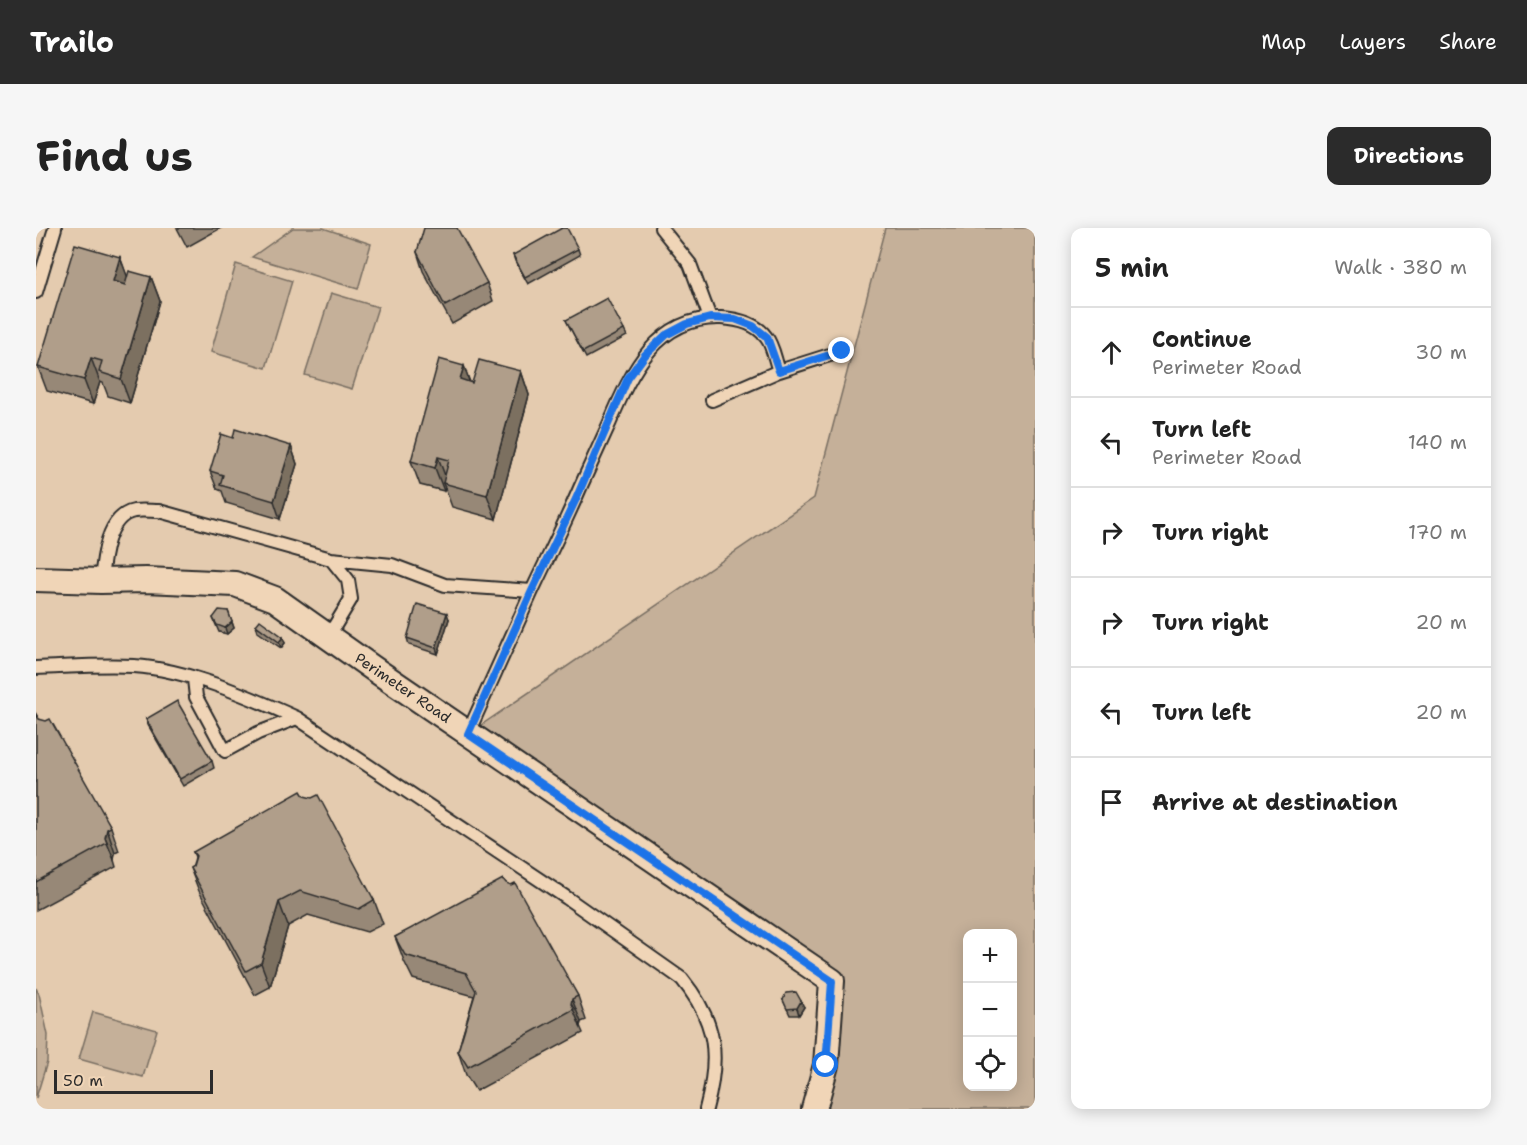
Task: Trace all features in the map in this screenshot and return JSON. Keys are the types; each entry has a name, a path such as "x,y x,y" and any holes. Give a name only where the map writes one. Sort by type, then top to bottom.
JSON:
{"street":[{"name":"Perimeter Road","path":"36,579 235,584 275,599 468,734 832,981 826,1065 814,1109"}],"lane":[{"path":"36,292 55,228"},
{"path":"661,228 690,264 710,318"},
{"path":"468,734 576,499 628,378 645,355 666,335 687,324 710,318 735,319 753,326 767,337 779,371"},
{"path":"712,400 779,371 842,351"},
{"path":"101,581 105,552 115,523 132,511 159,510 331,559 392,565 445,585 532,591"},
{"path":"328,637 351,599 348,580 331,559"},
{"path":"36,668 134,666 163,670 250,697 297,718 567,898 682,979 701,1006 712,1034 715,1058 712,1086 706,1109"},
{"path":"194,679 196,697 225,751 258,733 297,718"}],"shaded area":[{"path":"293,228 323,228 371,244 358,289 252,257"},
{"path":"885,228 1035,228 1035,1109 821,1109 832,981 468,734 814,498"},
{"path":"236,264 292,281 266,368 211,352"},
{"path":"331,293 378,307 352,389 305,375"},
{"path":"36,988 48,1035 47,1062 36,1098"},
{"path":"93,1012 157,1030 143,1077 79,1059"}],"building":[{"path":"424,228 457,228 487,283 445,306 417,252"},
{"path":"562,228 567,228 578,249 525,277 513,255"},
{"path":"75,244 120,257 113,281 125,285 129,271 151,277 121,379 99,372 102,361 91,358 84,380 38,367"},
{"path":"607,298 624,330 583,352 566,320"},
{"path":"439,359 464,366 460,379 472,383 479,360 521,371 487,495 443,483 449,460 438,457 435,468 411,461"},
{"path":"235,429 291,446 274,501 220,485 223,475 210,471 221,434 233,438"},
{"path":"417,604 447,613 436,648 407,638"},
{"path":"219,610 228,611 232,622 225,628 217,625 213,618"},
{"path":"260,620 283,637 279,642 256,625"},
{"path":"177,701 212,761 180,779 146,719"},
{"path":"36,714 39,719 46,721 50,719 111,827 107,829 105,838 107,843 36,882"},
{"path":"301,791 304,796 312,798 318,795 374,900 359,909 300,891 279,902 261,963 246,971 190,868 196,856 193,852"},
{"path":"503,879 511,885 515,883 578,996 572,999 571,1004 574,1009 468,1067 458,1051 476,991 466,973 405,955 395,937"},
{"path":"796,992 801,1001 797,1008 787,1009 783,1000 786,993"}],"route":[{"path":"826,1065 832,981 468,734 576,499 628,378 645,355 666,335 687,324 710,318 735,319 753,326 767,337 779,371 842,351"}]}
